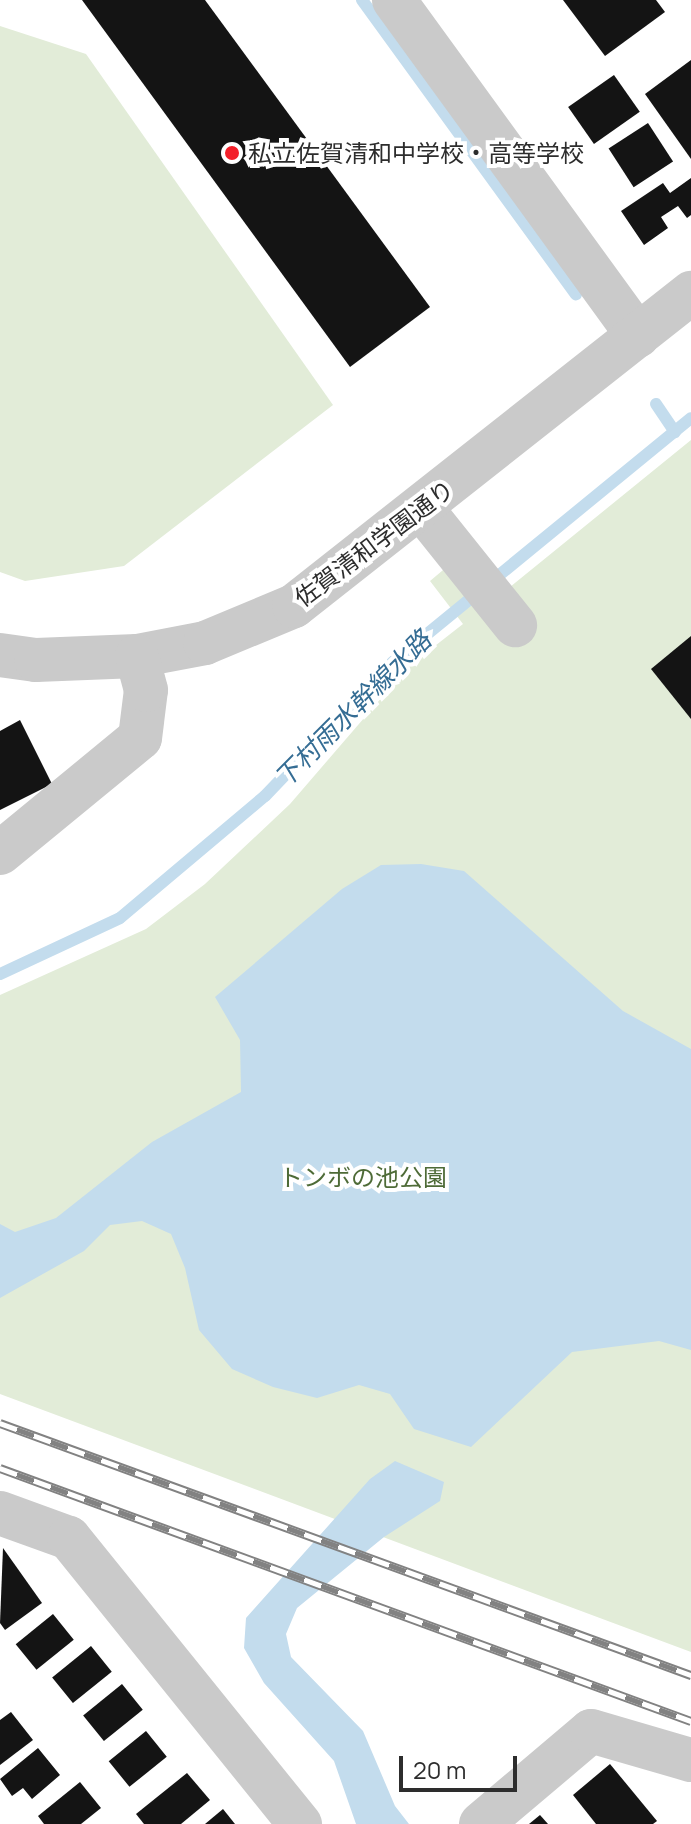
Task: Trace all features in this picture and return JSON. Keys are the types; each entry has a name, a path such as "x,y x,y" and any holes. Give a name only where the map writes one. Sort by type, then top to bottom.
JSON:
{"street":[{"path":"394,0 638,336"},
{"name":"佐賀清和学園通り","path":"0,655 36,660 137,656 205,643 294,606 422,509 691,293"},
{"path":"422,509 504,612"},
{"path":"0,853 140,738 146,690 137,656"},
{"path":"0,1513 69,1538 300,1824"},
{"path":"481,1824 591,1731 691,1760"}],"green space":[{"path":"0,26 86,54 333,405 124,566 25,581 0,572"},
{"name":"トンボの池公園","path":"691,440 691,1652 0,1394 0,995 146,929 205,884 290,804 408,667 463,624 430,581 474,544 510,587"}],"water":[{"path":"421,864 464,871 623,1011 691,1049 691,1350 659,1341 572,1352 471,1447 414,1429 390,1394 359,1385 317,1398 273,1387 232,1369 199,1330 185,1268 171,1234 142,1221 110,1225 84,1251 0,1298 0,1224 15,1232 56,1218 152,1142 241,1092 240,1040 215,997 342,889 381,865"},
{"path":"395,1461 444,1482 440,1501 384,1537 297,1608 286,1634 291,1657 363,1731 395,1806 409,1824 356,1824 334,1761 264,1683 244,1648 246,1618 370,1479"}],"building":[{"path":"82,0 205,0 430,307 350,367"},
{"path":"563,0 656,0 665,12 605,56"},
{"path":"691,60 691,159 645,94"},
{"path":"614,75 640,112 594,144 568,107"},
{"path":"648,123 673,162 634,187 609,149"},
{"path":"691,178 691,215 687,218 678,206 661,217 668,228 644,245 621,211 663,183 670,193"},
{"path":"691,636 691,719 651,669"},
{"path":"20,720 52,784 0,810 0,731"},
{"path":"3,1548 42,1603 5,1630 0,1623"},
{"path":"53,1614 74,1640 36,1670 16,1644"},
{"path":"91,1646 112,1672 73,1703 52,1677"},
{"path":"122,1684 143,1710 104,1741 83,1715"},
{"path":"11,1712 33,1740 0,1765 0,1720"},
{"path":"146,1731 167,1757 129,1787 109,1761"},
{"path":"38,1748 60,1775 32,1799 23,1788 12,1796 0,1779"},
{"path":"610,1764 657,1821 653,1824 596,1824 573,1795"},
{"path":"187,1773 210,1800 181,1824 144,1824 136,1814"},
{"path":"80,1782 101,1808 81,1824 44,1824 38,1816"},
{"path":"223,1809 235,1824 205,1824"},
{"path":"540,1815 548,1824 529,1824"}],"waterway":[{"path":"362,0 576,295"},
{"path":"656,404 675,432"},
{"name":"下村雨水幹線水路","path":"0,974 120,918 265,796 393,662 691,418"}],"railway":[{"path":"0,1423 691,1675"},
{"path":"0,1468 691,1721"}],"place":[{"name":"私立佐賀清和中学校・高等学校","path":"232,153"}]}
